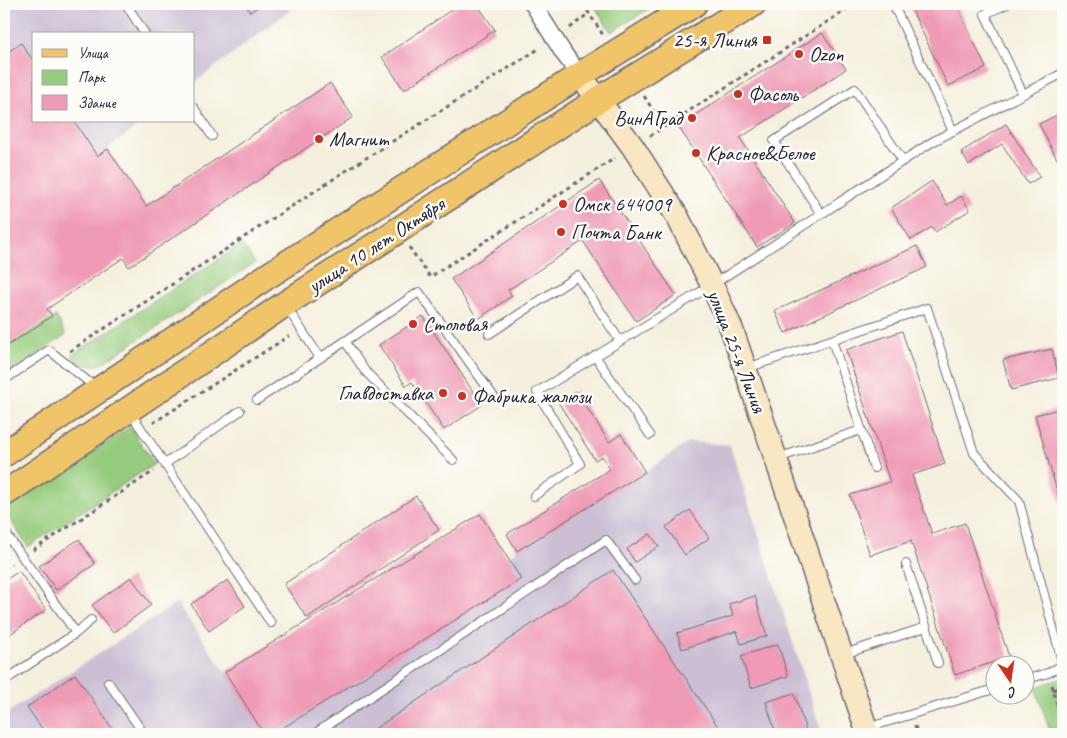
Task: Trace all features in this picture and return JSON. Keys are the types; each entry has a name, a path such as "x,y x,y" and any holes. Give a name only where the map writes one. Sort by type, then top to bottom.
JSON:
{"main road":[{"name":"улица 10 лет Октября","path":"4,454 266,277 694,4"},
{"name":"улица 10 лет Октября","path":"4,494 285,304 598,100 753,4"},
{"name":"улица 25-я Линия","path":"580,75 633,147 677,216 712,285 732,330 867,731"}],"street":[{"name":"улица 25-я Линия","path":"533,4 580,75"}],"lane":[{"path":"126,4 144,32"},
{"path":"893,4 954,131"},
{"path":"1007,4 985,14 1023,94"},
{"path":"534,496 580,464 537,392 712,285 932,142 1063,73"},
{"path":"821,214 774,141 855,88 902,161"},
{"path":"195,110 212,136"},
{"path":"489,334 578,276 620,341"},
{"path":"257,400 419,292 494,397"},
{"path":"285,304 320,358"},
{"path":"746,368 927,308 974,453 1020,501 1063,665 1048,673 1034,677"},
{"path":"832,340 874,468"},
{"path":"345,341 364,371 453,460"},
{"path":"4,380 49,350 98,390"},
{"path":"595,356 650,435"},
{"path":"129,410 271,623"},
{"path":"165,464 240,411"},
{"path":"776,459 862,430"},
{"path":"4,531 76,634"},
{"path":"314,734 606,540 635,580"},
{"path":"906,564 938,663"},
{"path":"4,681 76,634 91,620"},
{"path":"842,655 926,627"},
{"path":"108,682 144,734"},
{"path":"867,731 984,692"}],"path":[{"path":"59,358 555,39 589,13"},
{"path":"22,557 165,464"},
{"path":"1048,673 1063,728"},
{"path":"1053,690 1062,686 1063,688"}],"shaded area":[{"path":"4,4 298,4 195,82 195,32 32,32 32,122 143,122 4,228"},
{"path":"689,442 730,445 822,734 4,734 4,715 177,603 225,672 480,514 507,557 645,472"}],"green space":[{"path":"593,4 657,4 611,32"},
{"path":"242,244 255,263 101,364 84,365 72,355"},
{"path":"56,316 66,335 4,376 4,349"},
{"path":"130,427 154,464 28,547 4,510"},
{"path":"1063,678 1063,734 1051,734 1035,687"}],"building":[{"path":"245,4 262,4 250,12"},
{"path":"460,4 477,4 495,30 404,90 382,57"},
{"path":"909,4 972,4 959,10 986,68 948,86"},
{"path":"822,33 846,69 740,138 795,223 757,247 678,126"},
{"path":"21,43 32,59 32,122 75,122 97,156 108,149 146,206 330,83 353,117 129,267 123,258 47,309 52,316 4,348 4,55"},
{"path":"1063,112 1063,156 1057,159 1039,124"},
{"path":"1006,124 1040,177 1028,184 1002,144 969,165 961,152"},
{"path":"599,180 676,295 636,321 583,241 508,290 512,296 478,319 451,279"},
{"path":"932,181 947,205 961,196 970,210 935,232 932,227 911,240 891,208"},
{"path":"917,246 927,267 785,333 775,311"},
{"path":"423,316 482,405 444,430 412,382 406,386 379,345"},
{"path":"902,331 945,464 912,475 932,534 965,523 1009,656 984,656 984,665 955,675 911,541 870,555 850,495 890,482 846,350"},
{"path":"1052,349 1059,378 1011,390 1003,360"},
{"path":"576,391 609,442 621,434 645,472 517,551 507,534 610,469 602,456 595,460 558,402"},
{"path":"1063,408 1063,512 1035,415"},
{"path":"416,496 439,530 307,618 284,584"},
{"path":"690,510 709,538 685,555 666,527"},
{"path":"480,514 521,579 273,734 264,734 225,672"},
{"path":"650,534 659,546 635,562 627,549"},
{"path":"79,539 95,564 56,590 39,566"},
{"path":"613,570 723,734 367,734"},
{"path":"19,571 46,610 4,638 4,581"},
{"path":"131,577 151,605 113,633 92,605"},
{"path":"228,580 245,606 209,631 191,604"},
{"path":"755,596 767,636 741,644 737,631 682,649 677,633 733,616 729,604"},
{"path":"778,644 788,676 751,688 741,656"},
{"path":"75,674 116,734 46,734 27,707"},
{"path":"794,693 807,734 776,734 766,702"}],"place":[{"name":"25-я Линия","path":"767,40"},
{"name":"Ozon","path":"799,54"},
{"name":"Фасоль","path":"738,94"},
{"name":"ВинАГрад","path":"692,118"},
{"name":"Магнит","path":"319,139"},
{"name":"Красное&Белое","path":"696,153"},
{"name":"Омск 644009","path":"563,204"},
{"name":"Почта Банк","path":"561,232"},
{"name":"Столовая","path":"413,324"},
{"name":"Главдоставка","path":"443,393"},
{"name":"Фабрика жалюзи","path":"462,396"}]}
